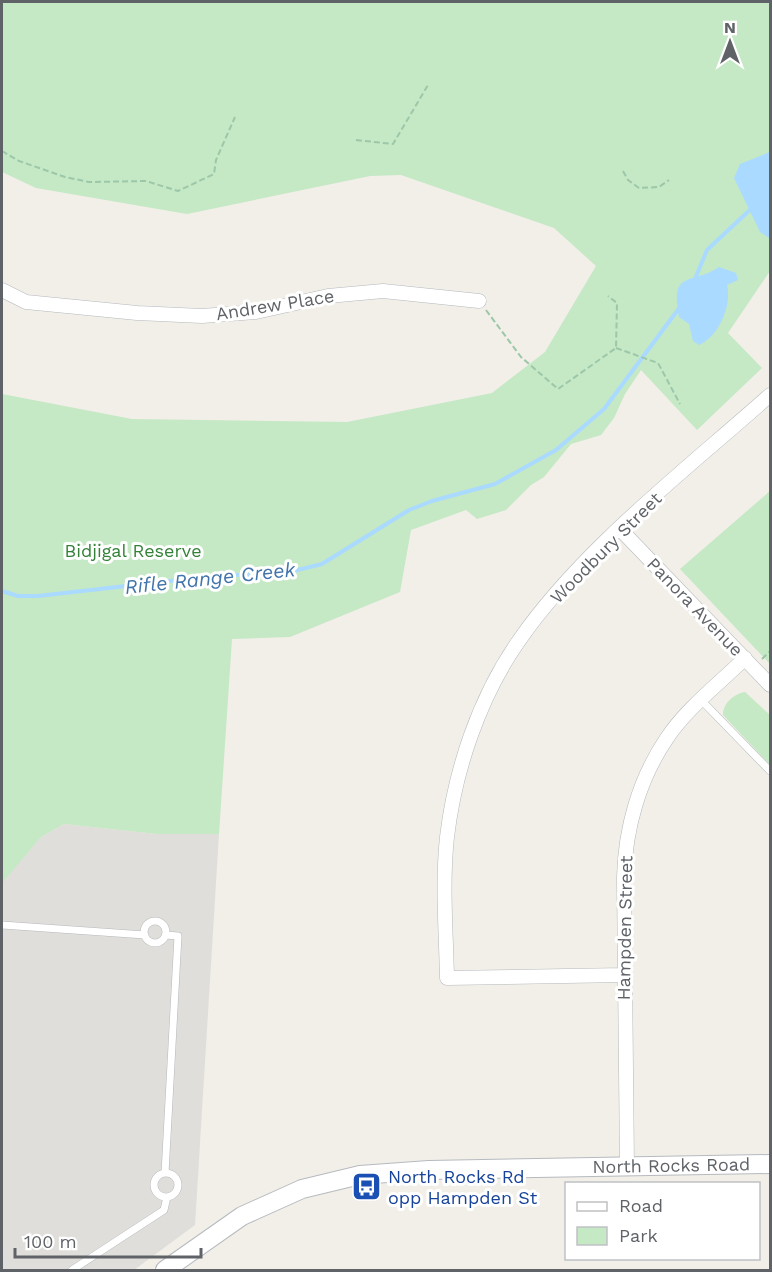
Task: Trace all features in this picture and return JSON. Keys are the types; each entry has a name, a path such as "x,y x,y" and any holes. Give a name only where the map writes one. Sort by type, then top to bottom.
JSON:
{"main road":[{"name":"North Rocks Road","path":"165,1270 242,1216 302,1189 339,1179 410,1171 771,1164"}],"street":[{"name":"Andrew Place","path":"2,290 26,302 137,314 202,316 256,312 328,296 383,291 479,301"},
{"name":"Woodbury Street","path":"624,975 447,978 444,872 447,836 456,783 486,698 518,642 565,584 620,529 771,395"},
{"name":"Panora Avenue","path":"620,529 771,685"},
{"name":"Hampden Street","path":"627,1166 625,853 635,804 668,737 745,658"}],"lane":[{"path":"702,701 771,771"},
{"path":"154,922 163,925 166,935 160,942 153,943 147,940 145,934 147,925 154,922"},
{"path":"2,925 145,934"},
{"path":"165,1173 178,936 166,935"},
{"path":"165,1173 173,1175 178,1186 175,1193 166,1197 158,1193 154,1186 156,1179 165,1173"},
{"path":"72,1270 164,1210 166,1197"}],"path":[{"path":"356,140 393,144 428,85"},
{"path":"2,151 19,161 65,177 89,182 146,181 178,191 214,174 216,160 235,117"},
{"path":"623,171 628,180 639,188 659,187 669,180"},
{"path":"608,296 617,303 616,348"},
{"path":"479,301 521,357 558,389 616,348"},
{"path":"616,348 658,363 680,404"}],"shaded area":[{"path":"64,824 157,834 219,834 195,1225 134,1270 2,1270 2,882 41,837"}],"green space":[{"name":"Bidjigal Reserve","path":"2,2 770,2 770,271 728,333 762,368 697,430 641,370 625,394 614,418 601,435 571,444 544,477 531,485 506,510 477,519 466,510 411,530 400,592 290,637 232,639 219,834 157,834 64,824 41,837 3,882 2,394 132,419 347,422 492,393 545,352 596,266 554,228 401,175 370,176 187,214 36,188 2,172"},
{"path":"770,491 770,664 680,569"},
{"path":"745,692 770,715 770,765 723,715 730,700"}],"water":[{"path":"770,152 769,238 760,232 734,178 740,164"},
{"path":"719,267 736,273 738,280 727,285 728,302 718,328 713,335 699,345 693,341 689,324 679,317 677,292 685,281"}],"waterway":[{"name":"Rifle Range Creek","path":"695,279 707,250 753,207"},
{"name":"Rifle Range Creek","path":"2,591 18,596 38,596 223,575 277,575 322,564 409,510 432,501 495,484 556,450 604,409 680,307"}],"place":[{"name":"North Rocks Rd opp Hampden St","path":"367,1187"}]}
